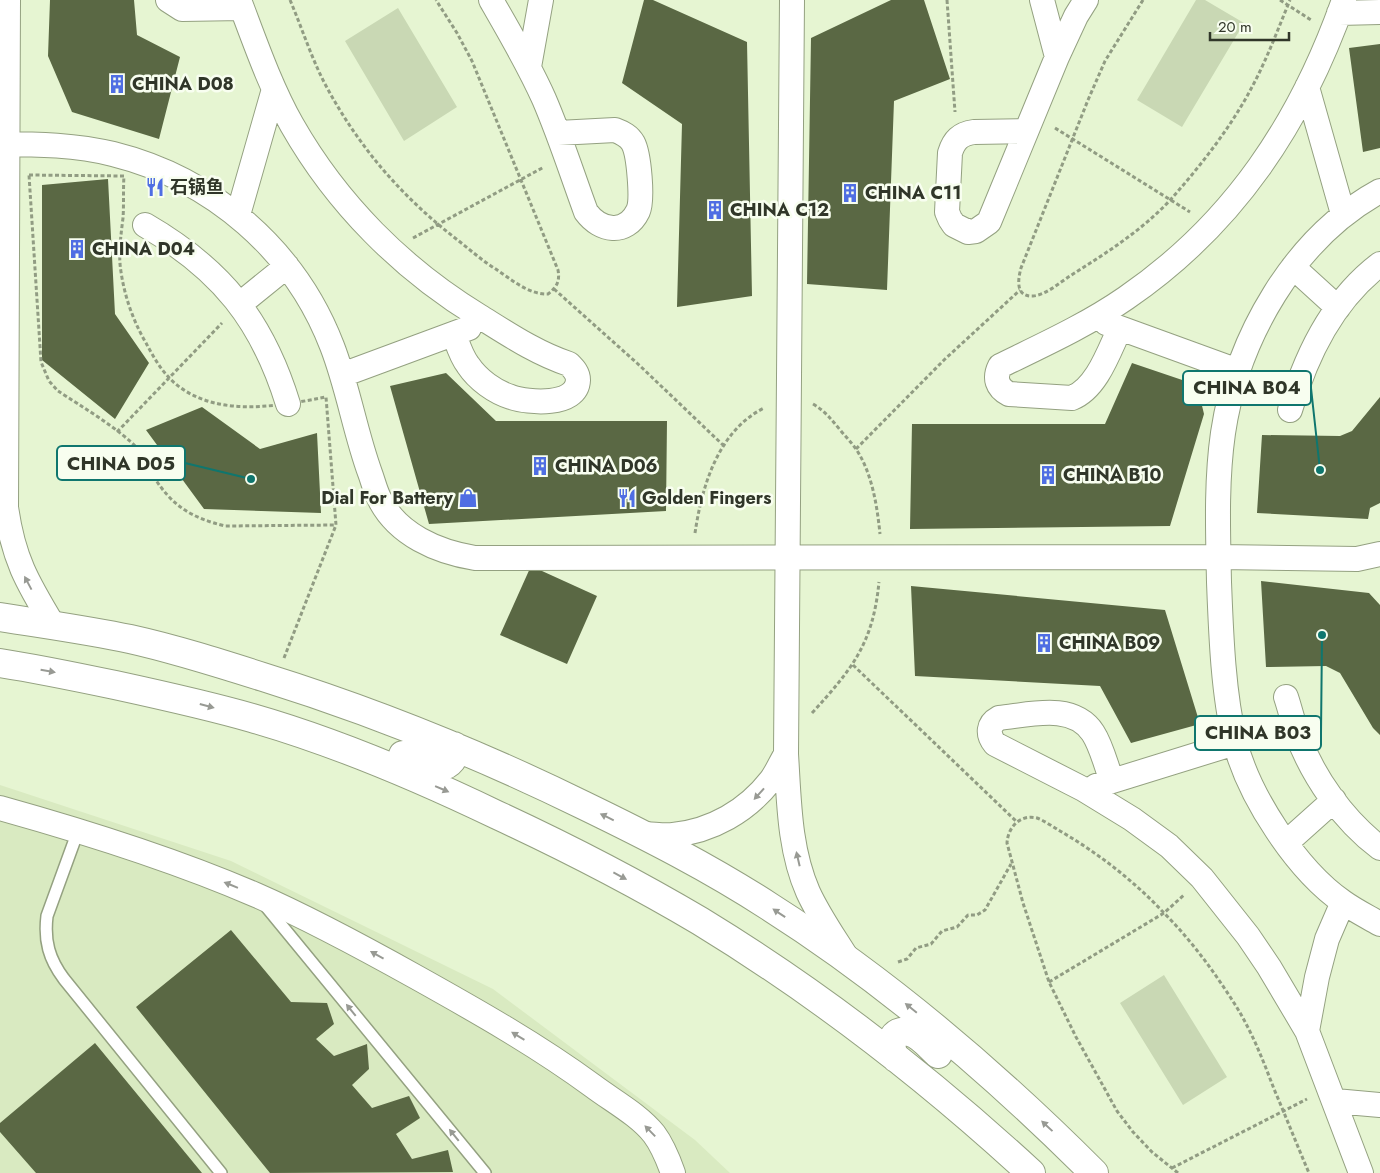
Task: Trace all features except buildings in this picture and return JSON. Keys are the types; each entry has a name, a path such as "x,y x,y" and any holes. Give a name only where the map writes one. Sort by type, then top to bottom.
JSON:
{"street":[{"path":"8,0 4,144 3,514 22,572 54,625"},
{"path":"168,0 182,9 240,4 274,90 292,126 337,192 363,222 391,250 437,289 524,344 569,364 575,369 578,383 575,390 569,395 545,401 527,401 502,393 480,379 468,366 454,334"},
{"path":"491,0 528,67 558,134 586,212 592,220 602,227 613,229 624,226 633,220 639,210 641,199 637,154 635,145 630,138 624,133 615,130 558,134"},
{"path":"528,67 541,0"},
{"path":"792,0 786,754 793,839 799,865 808,891 820,915 851,964"},
{"path":"1042,0 1057,57"},
{"path":"1030,123 965,134 952,145 947,212 954,225 968,232 976,231 989,222 993,215 1057,57 1076,16 1086,0"},
{"path":"1120,328 1090,385 1079,395 1072,398 1009,394 998,385 996,379 1000,366 1094,318 1126,298 1185,252 1212,226 1270,153 1292,117 1338,15 1380,12"},
{"path":"1307,87 1344,214"},
{"path":"238,215 274,90"},
{"path":"4,144 43,144 112,154 179,178 210,195 238,215 266,242 286,266 304,291 319,318 332,346 342,375 355,425 379,499 404,528 420,540 437,549 475,558 787,556 1357,559 1380,554"},
{"path":"1380,191 1344,214 1317,239 1293,268 1262,318 1238,371 1229,402 1223,434 1218,511 1224,660 1229,712 1236,743 1255,794 1286,843 1311,873 1343,902 1380,924"},
{"path":"145,224 205,266 240,304 274,362 288,404"},
{"path":"1290,410 1298,382 1322,331 1356,286 1380,264"},
{"path":"240,304 286,266"},
{"path":"1293,268 1338,308"},
{"path":"1094,318 1238,371"},
{"path":"342,375 488,322"},
{"path":"1357,559 1380,566"},
{"path":"0,617 131,640 200,657 335,700 454,746 527,778 642,834 729,882 812,935 905,1003 956,1045 1041,1121 1094,1173"},
{"path":"0,663 68,675 193,702 254,718 313,738 460,797 586,858 701,922 824,1004 896,1058 989,1135 1030,1173"},
{"path":"1286,697 1297,734 1313,768 1352,823 1380,848"},
{"path":"1112,781 1093,733 1075,717 1050,713 999,718 990,726 989,733 995,744 1084,789 1151,832 1202,878 1254,944 1307,1031 1361,1173"},
{"path":"313,738 338,734 350,736 439,768 449,763 453,758 454,746"},
{"path":"1084,789 1236,743"},
{"path":"642,834 672,835 701,830 728,818 752,801 772,779 786,754"},
{"path":"1286,843 1334,800"},
{"path":"0,808 78,830 205,875 257,895 359,945 524,1040 635,1117 654,1134 667,1155 673,1173"},
{"path":"1307,1031 1317,977 1327,938 1343,902"},
{"path":"896,1058 891,1052 892,1038 904,1031 911,1032 1049,1152 1081,1173"},
{"path":"1332,1094 1380,1105"}],"lane":[{"path":"78,830 47,916 47,943 50,956 64,979 221,1173"},
{"path":"257,895 485,1173"}],"path":[{"path":"290,0 325,84 342,114 378,165 397,187 437,224 484,261 528,289 540,294 548,294 558,283 558,270 472,62 436,0"},
{"path":"947,0 958,138"},
{"path":"1143,0 1105,61 1021,268 1017,280 1020,290 1026,294 1033,296 1045,292 1122,242 1148,222 1171,199 1217,142 1251,88 1272,47 1290,0"},
{"path":"1280,0 1288,5 1338,15"},
{"path":"1030,123 1073,139 1212,226"},
{"path":"391,250 520,179 566,156"},
{"path":"276,681 336,525 326,397 288,404 238,406 223,405 195,396 181,388 157,364 129,308 120,264 124,176 30,176 41,362 49,381 58,391 117,432 139,450 163,490 176,504 191,515 225,526 336,525"},
{"path":"554,289 724,445"},
{"path":"856,449 944,360 1020,290"},
{"path":"117,432 240,304"},
{"path":"853,664 1017,822"},
{"path":"1178,1173 1152,1152 1117,1111 1049,982 1011,864 1007,843 1008,835 1011,828 1017,822 1029,817 1036,818 1076,840 1137,886 1196,949 1237,1008 1256,1044 1309,1173"},
{"path":"892,962 907,959 916,948 931,944 942,931 957,928 968,915 977,915 985,910 1011,864"},
{"path":"1049,982 1164,913 1202,878"},
{"path":"1172,1168 1283,1111 1332,1094"}],"shaded area":[{"path":"1196,0 1205,0 1244,23 1182,127 1137,100"},
{"path":"398,8 457,107 404,141 345,41"},
{"path":"0,785 231,861 493,989 695,1140 730,1173 0,1173"},
{"path":"1164,975 1227,1077 1183,1105 1120,1003"}],"place":[{"name":"CHINA D08","path":"117,84"},
{"name":"石锅鱼","path":"155,187"},
{"name":"CHINA C11","path":"850,193"},
{"name":"CHINA C12","path":"715,210"},
{"name":"CHINA D04","path":"77,249"},
{"name":"CHINA D06","path":"540,466"},
{"name":"CHINA B04","path":"1320,470"},
{"name":"CHINA B10","path":"1048,475"},
{"name":"CHINA D05","path":"251,479"},
{"name":"Dial For Battery","path":"468,498"},
{"name":"Golden Fingers","path":"627,498"},
{"name":"CHINA B03","path":"1322,635"},
{"name":"CHINA B09","path":"1044,643"}]}
